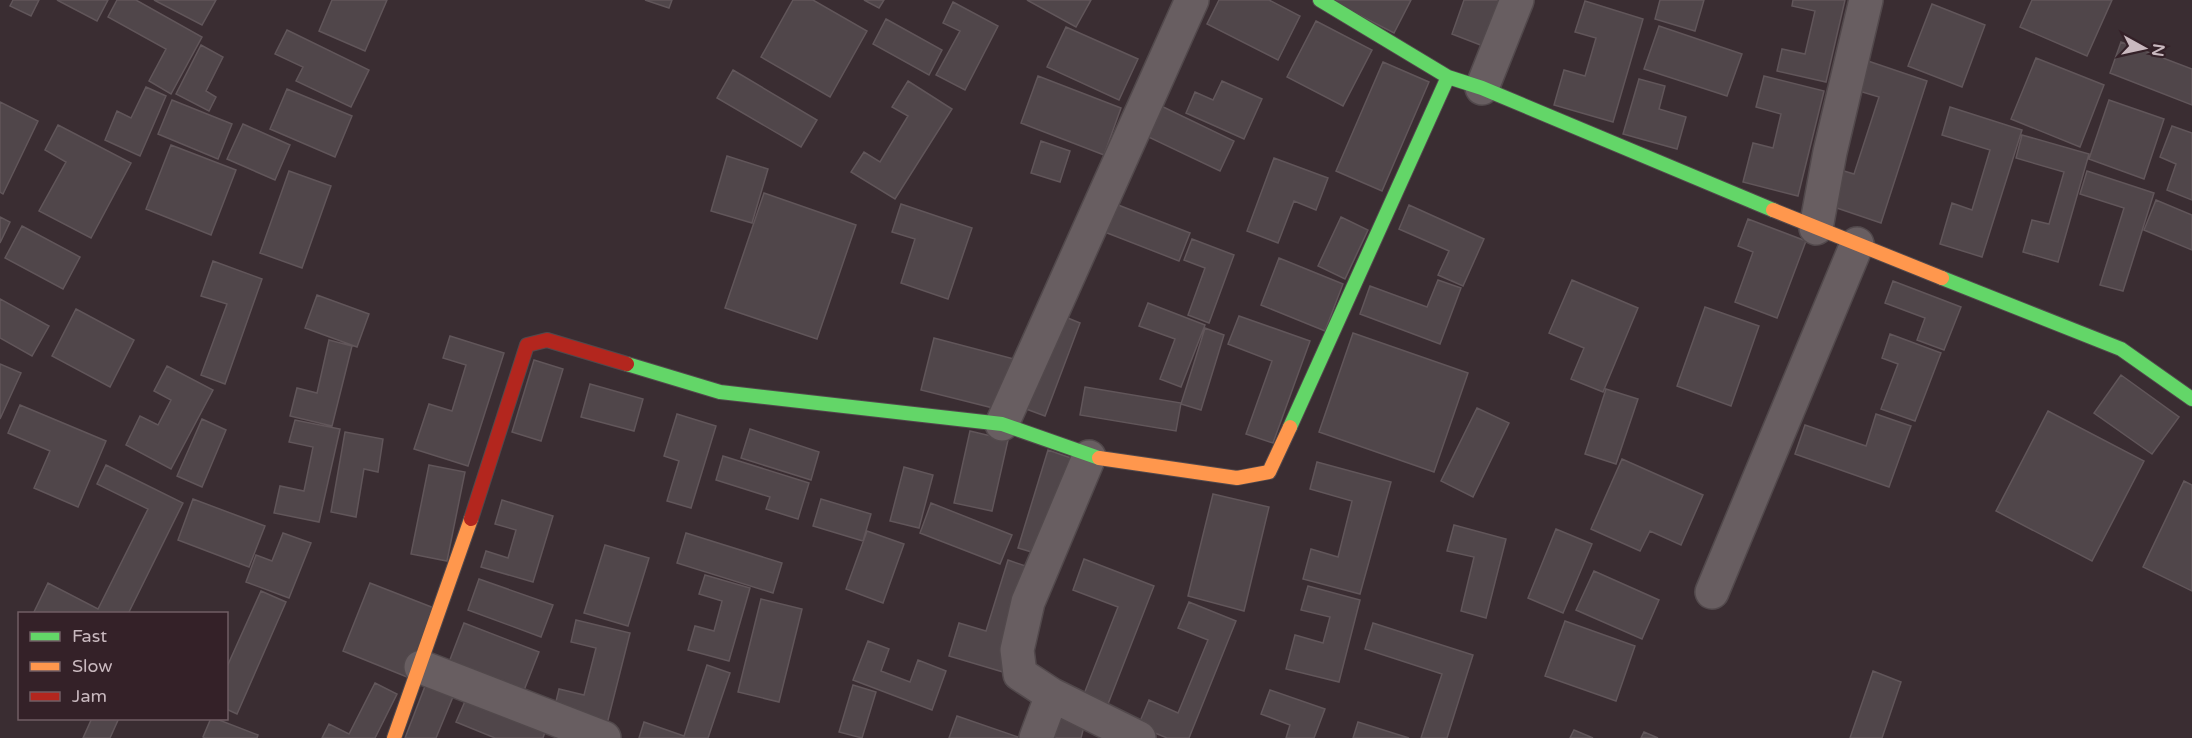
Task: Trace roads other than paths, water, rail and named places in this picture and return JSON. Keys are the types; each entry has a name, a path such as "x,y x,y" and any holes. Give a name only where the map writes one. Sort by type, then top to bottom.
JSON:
{"street":[{"path":"1002,424 1192,0"},
{"path":"1320,0 1448,77 1482,88 1816,228 2121,349 2192,399"},
{"path":"1482,88 1517,0"},
{"path":"1816,228 1830,152 1866,0"},
{"path":"394,738 456,568 527,345 547,340 720,392 1002,424 1089,457 1237,478 1269,472 1448,77"},
{"path":"1712,592 1857,244"},
{"path":"1089,457 1028,602 1017,650 1020,674 1052,696 1139,738"},
{"path":"421,667 604,738"},
{"path":"1036,738 1052,696"}]}
